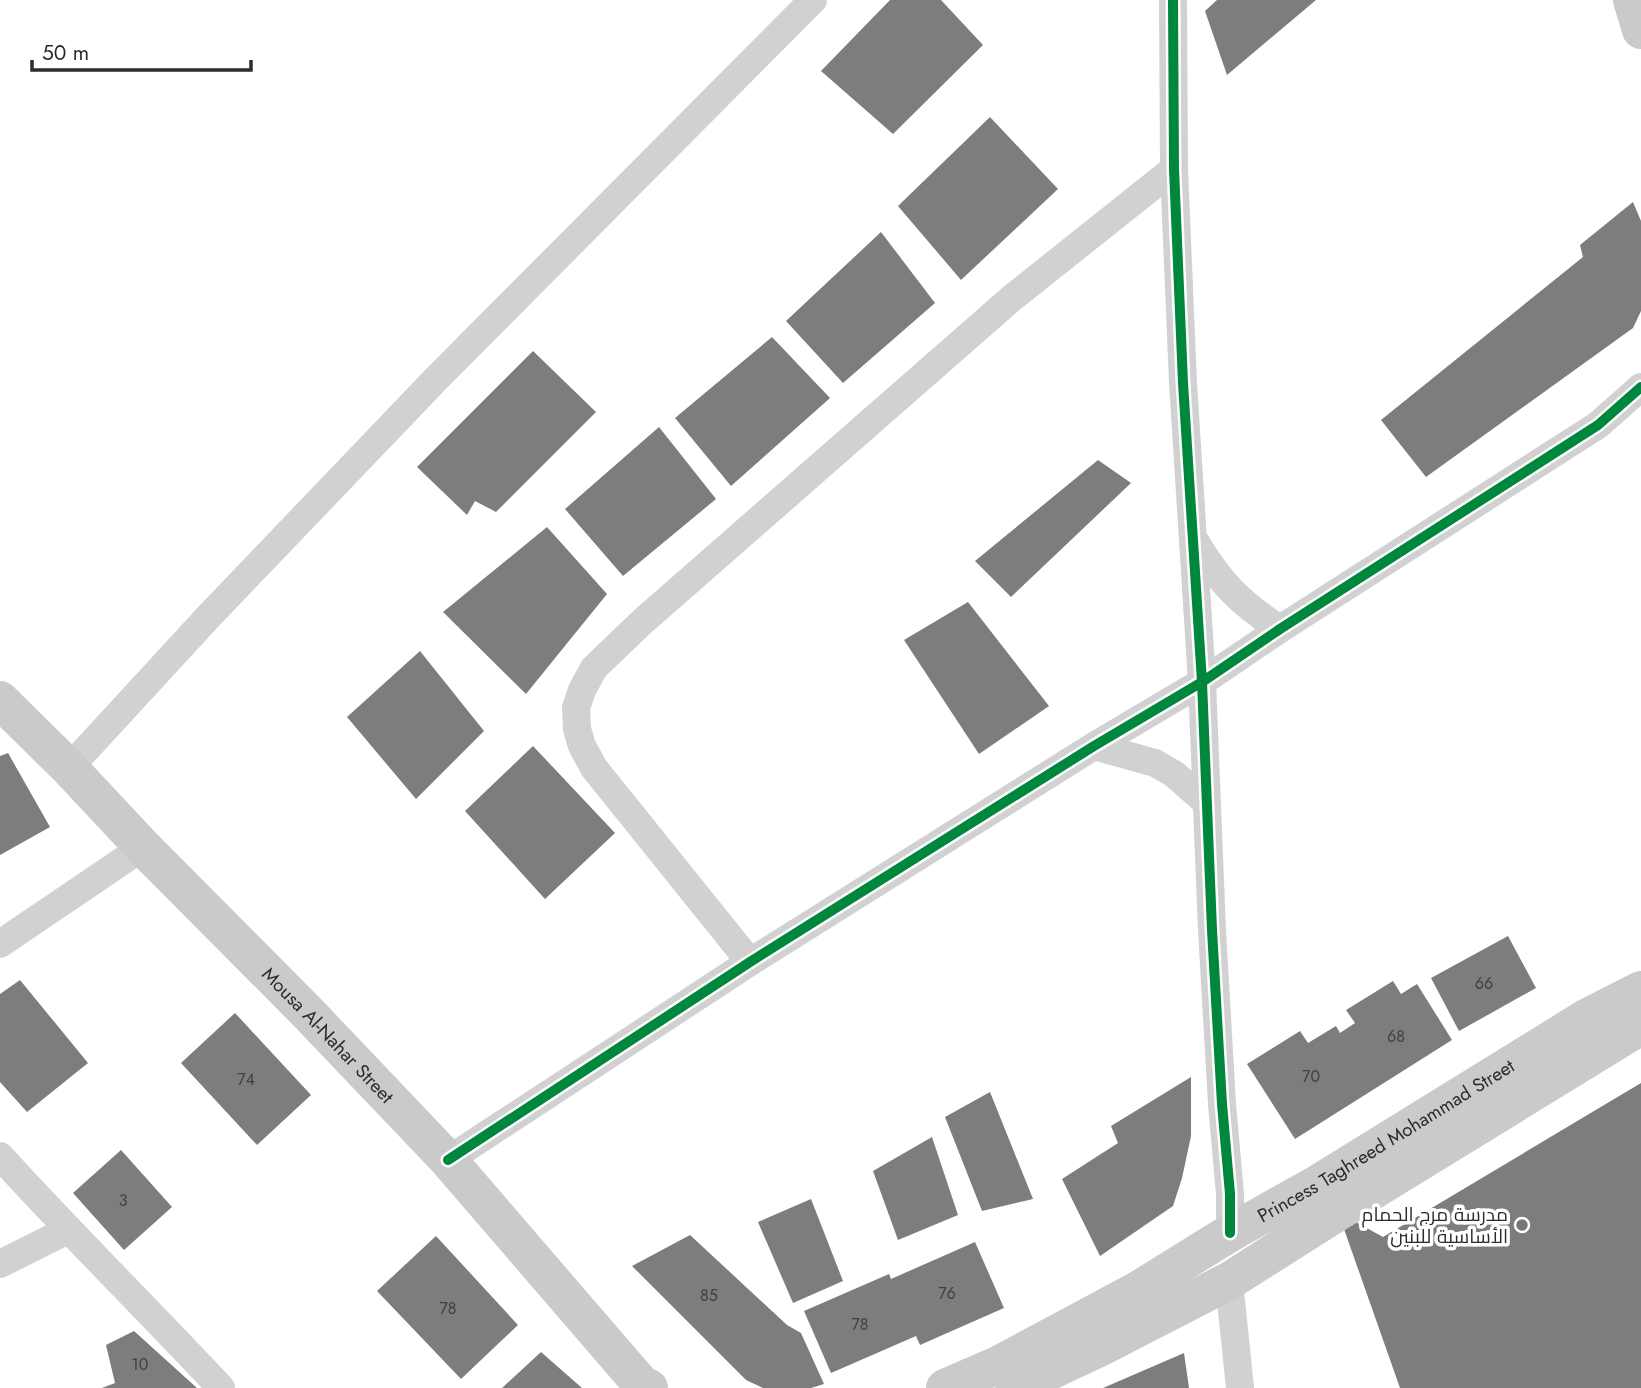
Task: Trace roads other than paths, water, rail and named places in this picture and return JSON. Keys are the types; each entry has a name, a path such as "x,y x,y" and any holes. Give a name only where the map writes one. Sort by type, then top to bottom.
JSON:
{"street":[{"path":"69,768 209,616 436,379 813,0"},
{"path":"1173,0 1174,169 1183,383 1202,682 1230,1233"},
{"path":"1632,0 1641,30"},
{"path":"750,962 594,768 582,746 577,729 576,708 588,679 594,668 642,622 877,415 1012,299 1174,169"},
{"path":"448,1160 750,962 1094,746 1202,682 1598,425 1641,387"},
{"path":"1598,425 1641,410"},
{"path":"1194,539 1210,566 1230,590 1253,611 1280,629"},
{"name":"Mousa Al-Nahar Street","path":"0,700 308,1013 448,1160 644,1387"},
{"path":"1094,746 1155,763 1206,802"},
{"path":"0,944 143,847"},
{"name":"Princess Taghreed Mohammad Street","path":"945,1388 998,1365 1138,1290 1586,1018 1641,990"},
{"name":"Princess Taghreed Mohammad Street","path":"1014,1388 1229,1281 1641,1026"},
{"path":"0,1156 221,1388"},
{"path":"0,1264 68,1230"},
{"path":"1229,1281 1240,1388"}],"place":[{"name":"مدرسة مرج الحمام الأساسية للبنين","path":"1522,1225"}]}
